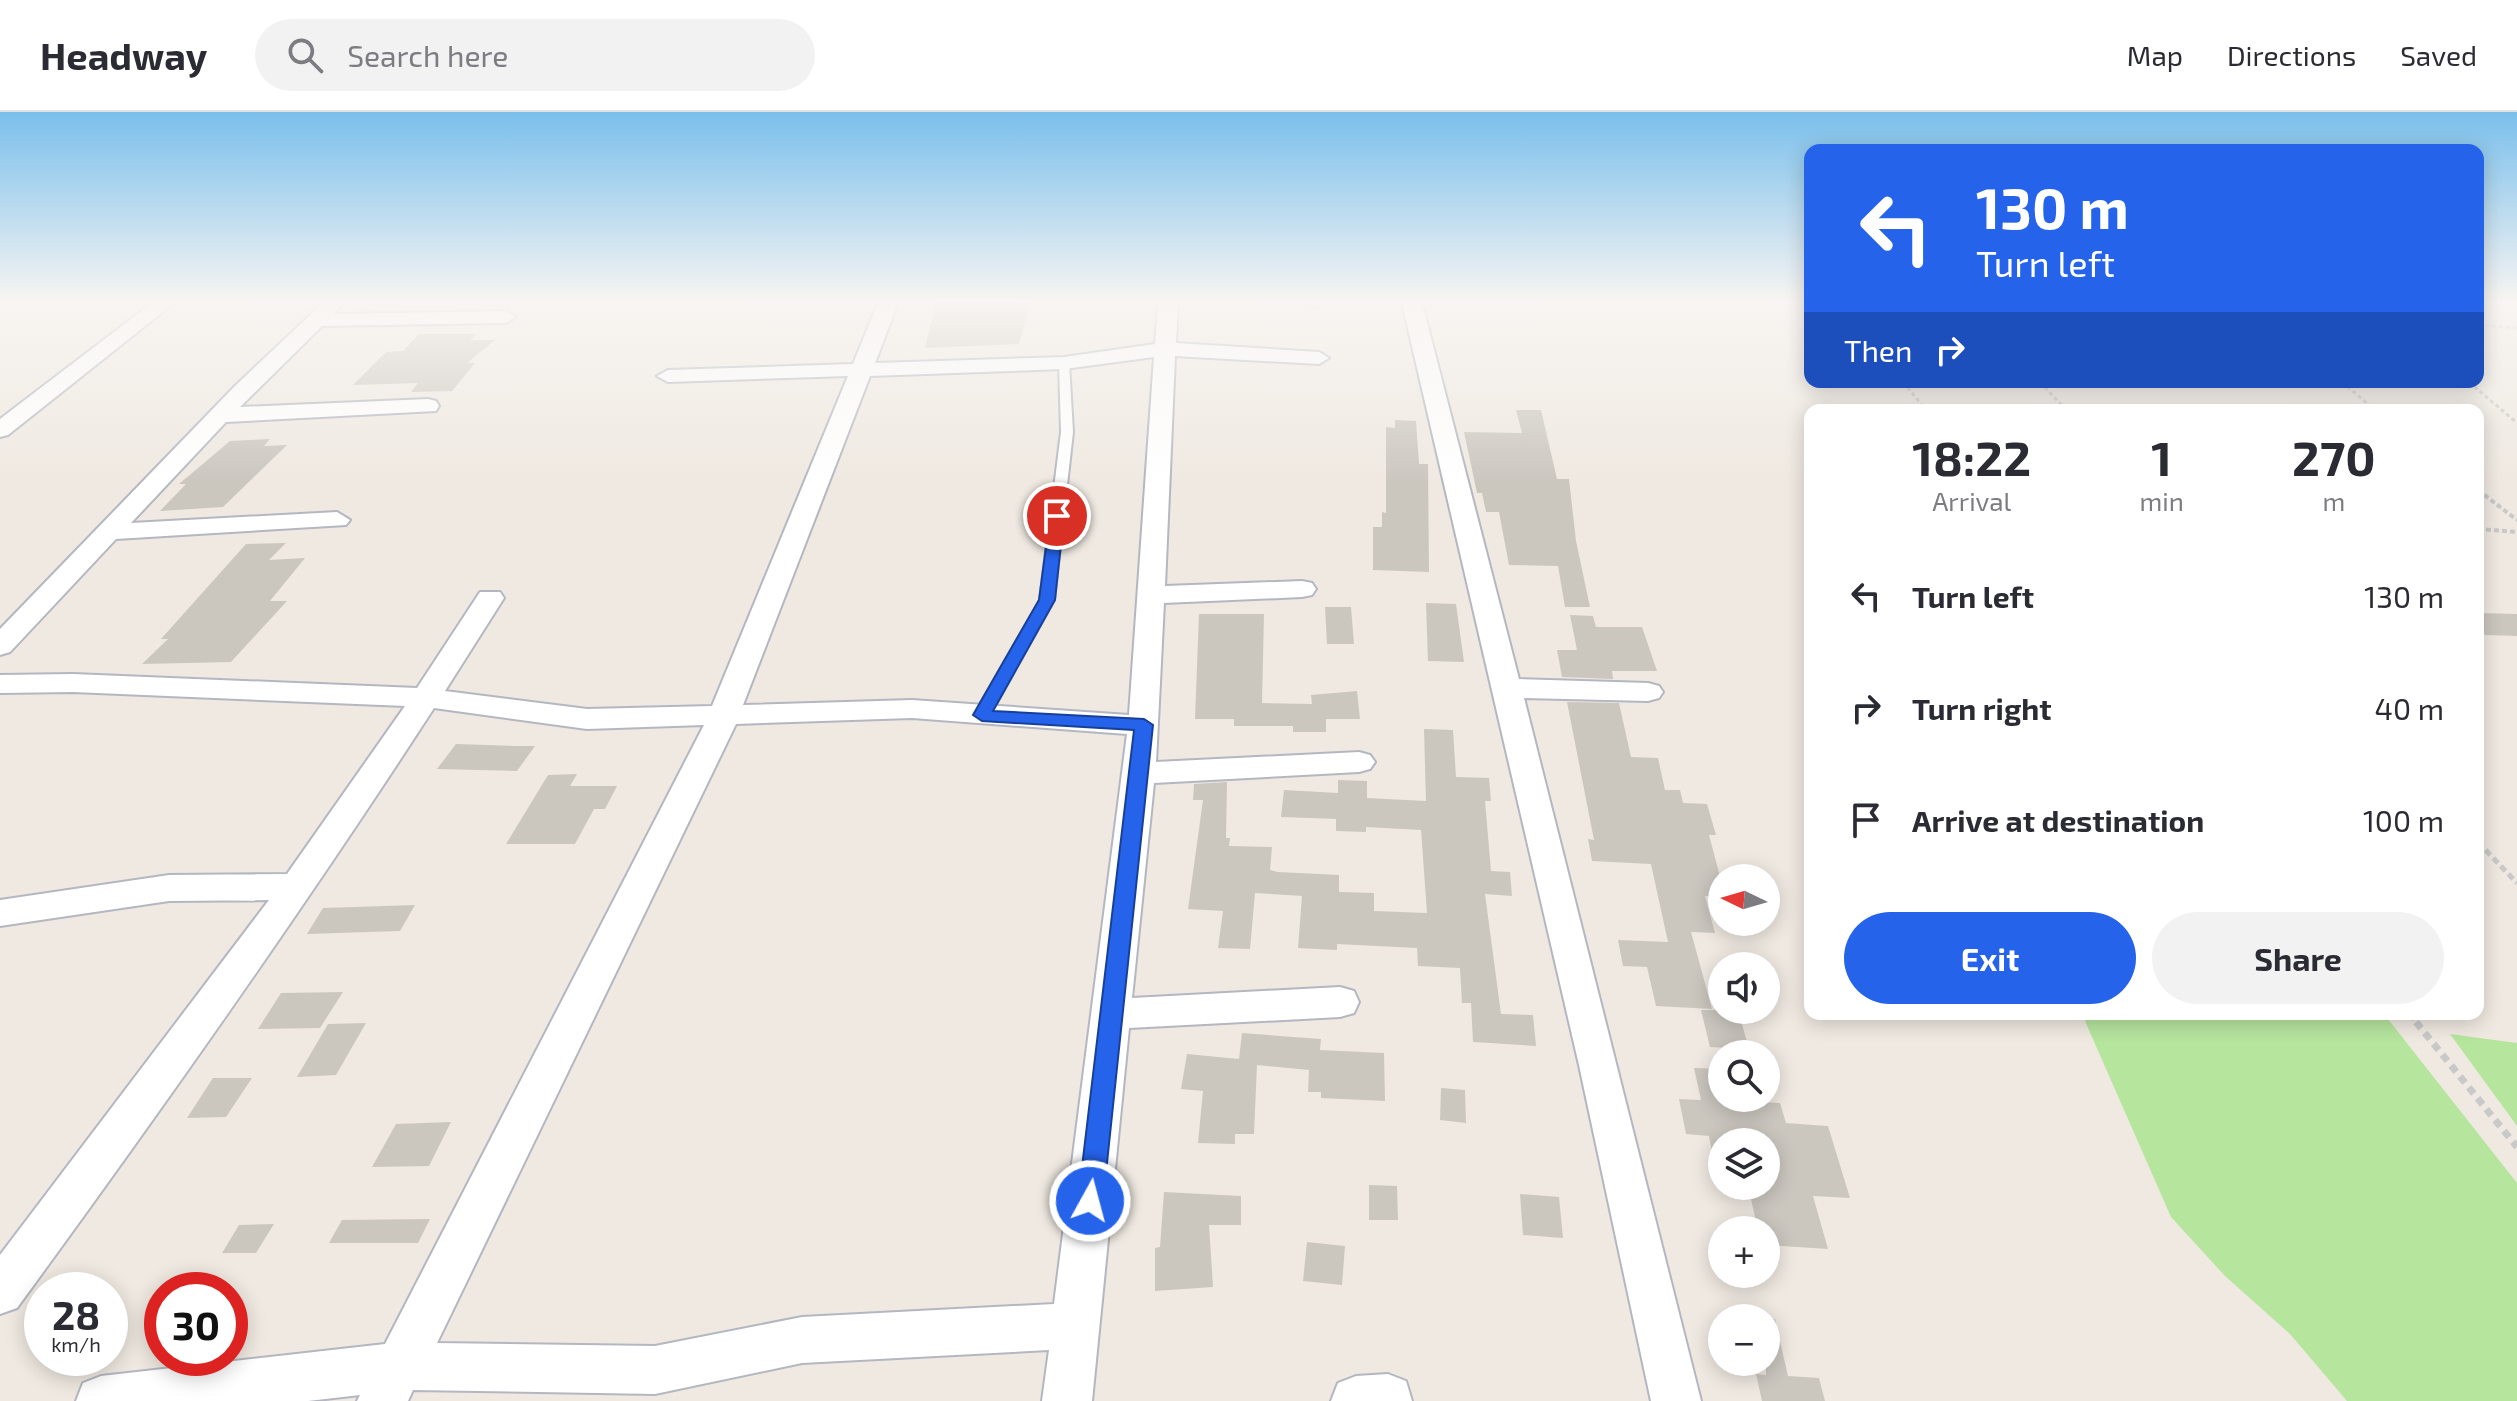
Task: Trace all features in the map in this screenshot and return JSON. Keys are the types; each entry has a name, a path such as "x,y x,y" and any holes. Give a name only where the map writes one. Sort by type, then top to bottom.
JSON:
{"street":[{"path":"0,430 86,363"},
{"path":"0,646 273,363"},
{"path":"390,1384 598,976 725,712 863,363"},
{"path":"668,376 1060,363"},
{"path":"1067,1401 1144,725 1165,363"},
{"path":"1427,363 1676,1401"},
{"path":"221,415 428,406"},
{"path":"111,532 337,520"},
{"path":"1151,595 1302,589"},
{"path":"0,1292 154,1091 427,698 490,598"},
{"path":"0,684 73,683 427,698 587,719 725,712 912,709 1144,725"},
{"path":"1507,688 1648,692"},
{"path":"1139,773 1359,762"},
{"path":"0,913 169,888 296,887"},
{"path":"1112,1014 1340,1002"},
{"path":"101,1401 655,1370 802,1340 1076,1326"}],"lane":[{"path":"982,715 1047,600 1067,432 1064,363"}],"path":[{"path":"1908,388 1921,404"},
{"path":"2046,388 2060,404"},
{"path":"2349,388 2368,404"},
{"path":"2476,388 2517,423"},
{"path":"2484,495 2517,520"},
{"path":"2484,529 2517,532"},
{"path":"2484,848 2517,883"},
{"path":"2415,1020 2517,1147"}],"green space":[{"path":"2389,1020 2517,1183 2517,1401 2347,1401 2290,1334 2225,1276 2171,1217 2085,1021"},
{"path":"2450,1034 2517,1043 2517,1126"}],"building":[{"path":"375,363 475,363 452,391 411,392 418,383 353,385"},
{"path":"1516,410 1541,410 1557,479 1569,479 1576,541 1590,607 1565,607 1558,566 1509,565 1499,512 1486,512 1482,493 1477,493 1464,432 1522,433"},
{"path":"1395,420 1416,421 1419,464 1428,464 1429,572 1373,570 1373,527 1382,527 1382,512 1386,513 1386,427 1395,428"},
{"path":"270,439 264,446 287,445 223,507 160,511 186,484 179,484 230,441"},
{"path":"286,543 269,560 305,558 270,601 287,601 231,662 142,664 168,639 161,639 246,544"},
{"path":"1426,603 1456,604 1464,662 1428,661"},
{"path":"1325,607 1351,607 1354,644 1327,644"},
{"path":"2484,613 2517,614 2517,636 2485,635"},
{"path":"1199,614 1264,614 1262,703 1312,704 1311,695 1357,691 1360,719 1326,719 1326,732 1293,732 1293,726 1234,726 1234,719 1195,719"},
{"path":"1570,615 1593,616 1596,627 1642,627 1657,671 1612,671 1613,679 1562,677 1557,650 1577,650"},
{"path":"1567,702 1619,703 1631,757 1658,758 1665,790 1680,790 1683,803 1707,804 1716,835 1709,835 1717,864 1708,864 1708,896 1705,896 1708,933 1691,932 1708,994 1708,1009 1656,1006 1647,967 1623,966 1618,940 1668,942 1651,864 1592,861 1588,839 1594,840"},
{"path":"1424,729 1453,730 1456,777 1489,778 1491,801 1485,801 1491,871 1510,872 1512,896 1485,894 1501,1014 1533,1015 1536,1046 1473,1042 1471,1003 1462,1003 1460,968 1418,966 1417,948 1337,944 1337,950 1298,948 1302,896 1255,893 1250,949 1218,948 1223,911 1188,909 1203,800 1193,800 1194,784 1227,782 1226,838 1230,838 1229,846 1272,847 1270,870 1339,875 1339,892 1374,893 1374,911 1427,913 1421,830 1366,827 1366,832 1336,831 1336,819 1281,817 1284,790 1338,793 1338,780 1367,781 1367,798 1426,801"},
{"path":"456,744 535,746 517,771 437,769"},
{"path":"577,774 570,786 617,786 605,809 594,809 575,844 506,844 548,775"},
{"path":"415,905 400,931 307,934 323,908"},
{"path":"343,992 320,1028 258,1029 281,993"},
{"path":"1701,1010 1708,1010 1708,1024 1742,1024 1746,1040 1708,1040"},
{"path":"366,1023 336,1075 297,1077 328,1024"},
{"path":"1242,1033 1321,1039 1320,1050 1384,1053 1385,1101 1321,1098 1321,1092 1308,1092 1309,1070 1257,1065 1254,1134 1235,1134 1235,1144 1198,1143 1203,1091 1181,1089 1187,1054 1239,1059"},
{"path":"1694,1068 1708,1068 1708,1112 1780,1112 1780,1103 1786,1123 1828,1126 1850,1198 1813,1196 1828,1249 1780,1246 1780,1216 1755,1216 1751,1200 1780,1200 1780,1128 1708,1128 1708,1136 1686,1134 1679,1099 1701,1100"},
{"path":"213,1078 252,1078 226,1117 187,1118"},
{"path":"1441,1088 1465,1090 1466,1123 1440,1120"},
{"path":"451,1122 429,1166 372,1167 396,1124"},
{"path":"1369,1185 1397,1186 1398,1220 1369,1220"},
{"path":"1164,1192 1241,1196 1241,1225 1209,1225 1213,1287 1155,1291 1155,1248 1160,1247"},
{"path":"1520,1194 1559,1197 1563,1238 1523,1235"},
{"path":"430,1219 418,1243 329,1243 342,1220"},
{"path":"274,1224 256,1253 222,1253 239,1225"},
{"path":"1307,1242 1345,1246 1342,1285 1303,1281"},
{"path":"1780,1341 1788,1376 1819,1378 1825,1401 1762,1401 1756,1376 1780,1376"}],"route":[{"path":"1057,516 1047,600 982,715 1144,725 1090,1201"}]}
